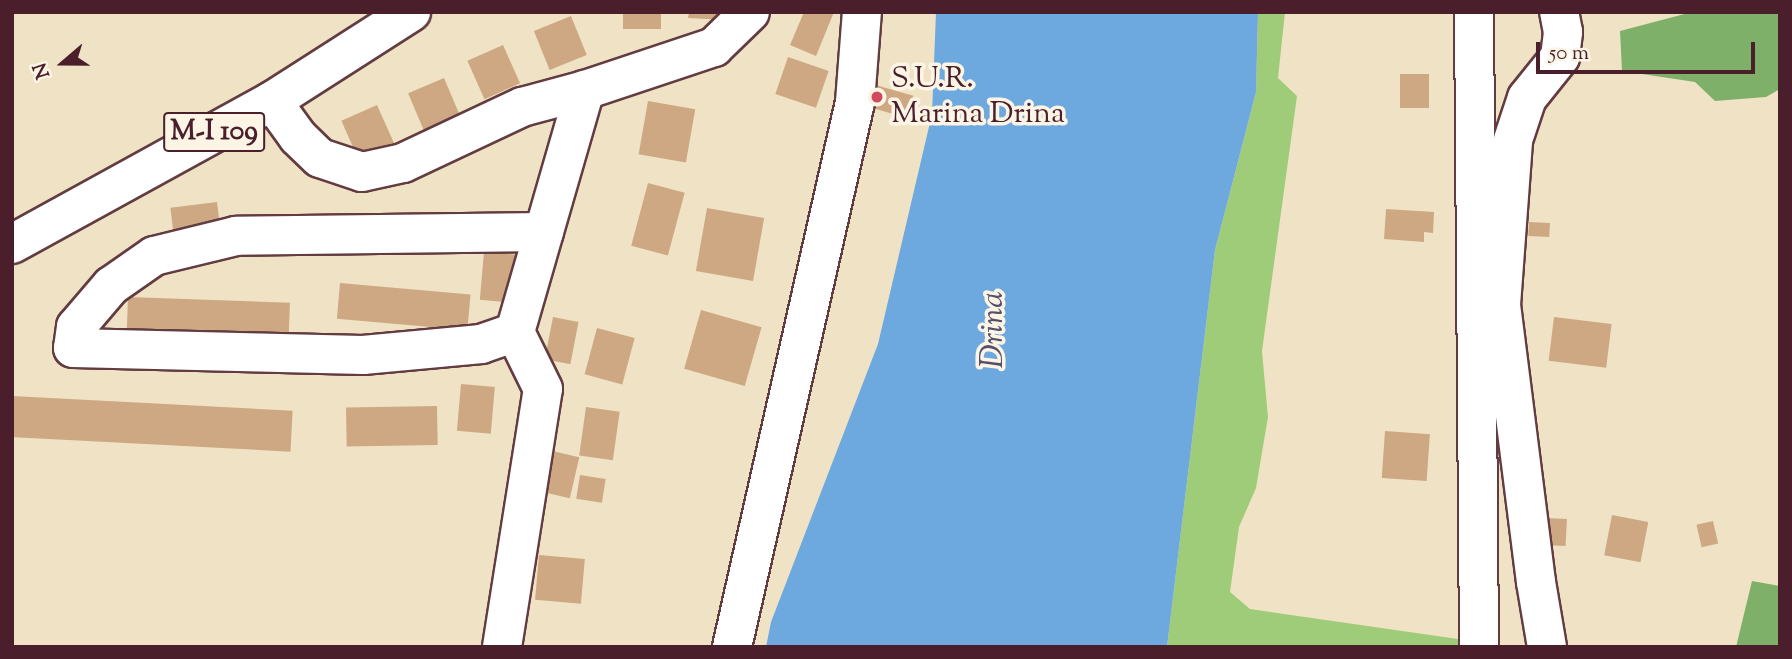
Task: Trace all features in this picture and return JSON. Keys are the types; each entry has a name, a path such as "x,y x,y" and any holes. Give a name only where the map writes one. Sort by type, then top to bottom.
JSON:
{"street":[{"name":"M-I 109","path":"12,243 272,101 411,12"},
{"path":"272,101 298,137 320,158 362,172 403,163 522,107 585,90 714,47 750,12"},
{"path":"732,647 855,102 862,12"},
{"path":"1474,12 1489,304 1479,647"},
{"path":"1547,647 1489,304 1513,139 1527,98 1560,57 1563,32 1559,12"},
{"path":"502,647 544,389 515,332 585,90"},
{"path":"515,332 481,344 363,355 73,348 76,327 111,286 154,256 236,236 544,232"}],"green space":[{"path":"1258,12 1285,12 1278,78 1297,96 1262,351 1268,417 1256,488 1239,527 1230,592 1250,609 1458,639 1458,647 1167,647 1215,250 1256,92"},
{"path":"1692,12 1780,12 1780,89 1766,97 1715,101 1695,82 1622,71 1620,31"},
{"path":"1752,581 1780,586 1780,647 1736,647"}],"water":[{"name":"Drina","path":"936,12 1258,12 1256,92 1215,250 1167,647 766,647 771,622 878,344 932,114"}],"building":[{"path":"623,12 661,12 661,29 623,29"},
{"path":"689,12 726,12 726,20 688,18"},
{"path":"804,12 834,12 816,56 790,45"},
{"path":"571,16 587,55 550,70 534,31"},
{"path":"503,45 520,83 484,99 467,61"},
{"path":"788,57 829,71 816,108 775,94"},
{"path":"1400,74 1429,74 1429,108 1400,108"},
{"path":"444,78 460,116 424,131 408,93"},
{"path":"872,84 913,96 907,118 866,106"},
{"path":"648,101 695,109 686,163 639,154"},
{"path":"377,105 394,143 358,159 341,121"},
{"path":"648,183 685,193 668,256 631,246"},
{"path":"217,202 220,227 173,233 170,208"},
{"path":"707,208 764,218 753,281 696,271"},
{"path":"1386,209 1434,212 1433,233 1424,232 1424,242 1384,239"},
{"path":"1529,222 1550,223 1549,237 1528,236"},
{"path":"484,252 519,255 515,303 480,300"},
{"path":"340,283 471,294 467,330 337,319"},
{"path":"128,297 290,303 289,341 127,335"},
{"path":"701,310 762,327 745,386 684,369"},
{"path":"553,317 579,322 570,364 545,359"},
{"path":"1554,317 1612,324 1606,368 1549,361"},
{"path":"597,328 635,338 622,384 585,374"},
{"path":"461,384 495,387 491,434 457,431"},
{"path":"12,396 293,411 290,452 12,437"},
{"path":"437,406 438,445 347,447 346,408"},
{"path":"586,407 620,412 613,460 579,456"},
{"path":"1385,431 1430,434 1427,481 1382,478"},
{"path":"552,451 579,457 570,498 543,492"},
{"path":"580,475 606,479 602,503 576,499"},
{"path":"1612,515 1648,522 1640,562 1604,555"},
{"path":"1546,518 1567,519 1566,546 1545,545"},
{"path":"1713,521 1718,543 1702,547 1696,525"},
{"path":"539,555 585,559 581,604 535,600"}],"place":[{"name":"S.U.R. Marina Drina","path":"877,97"}]}
